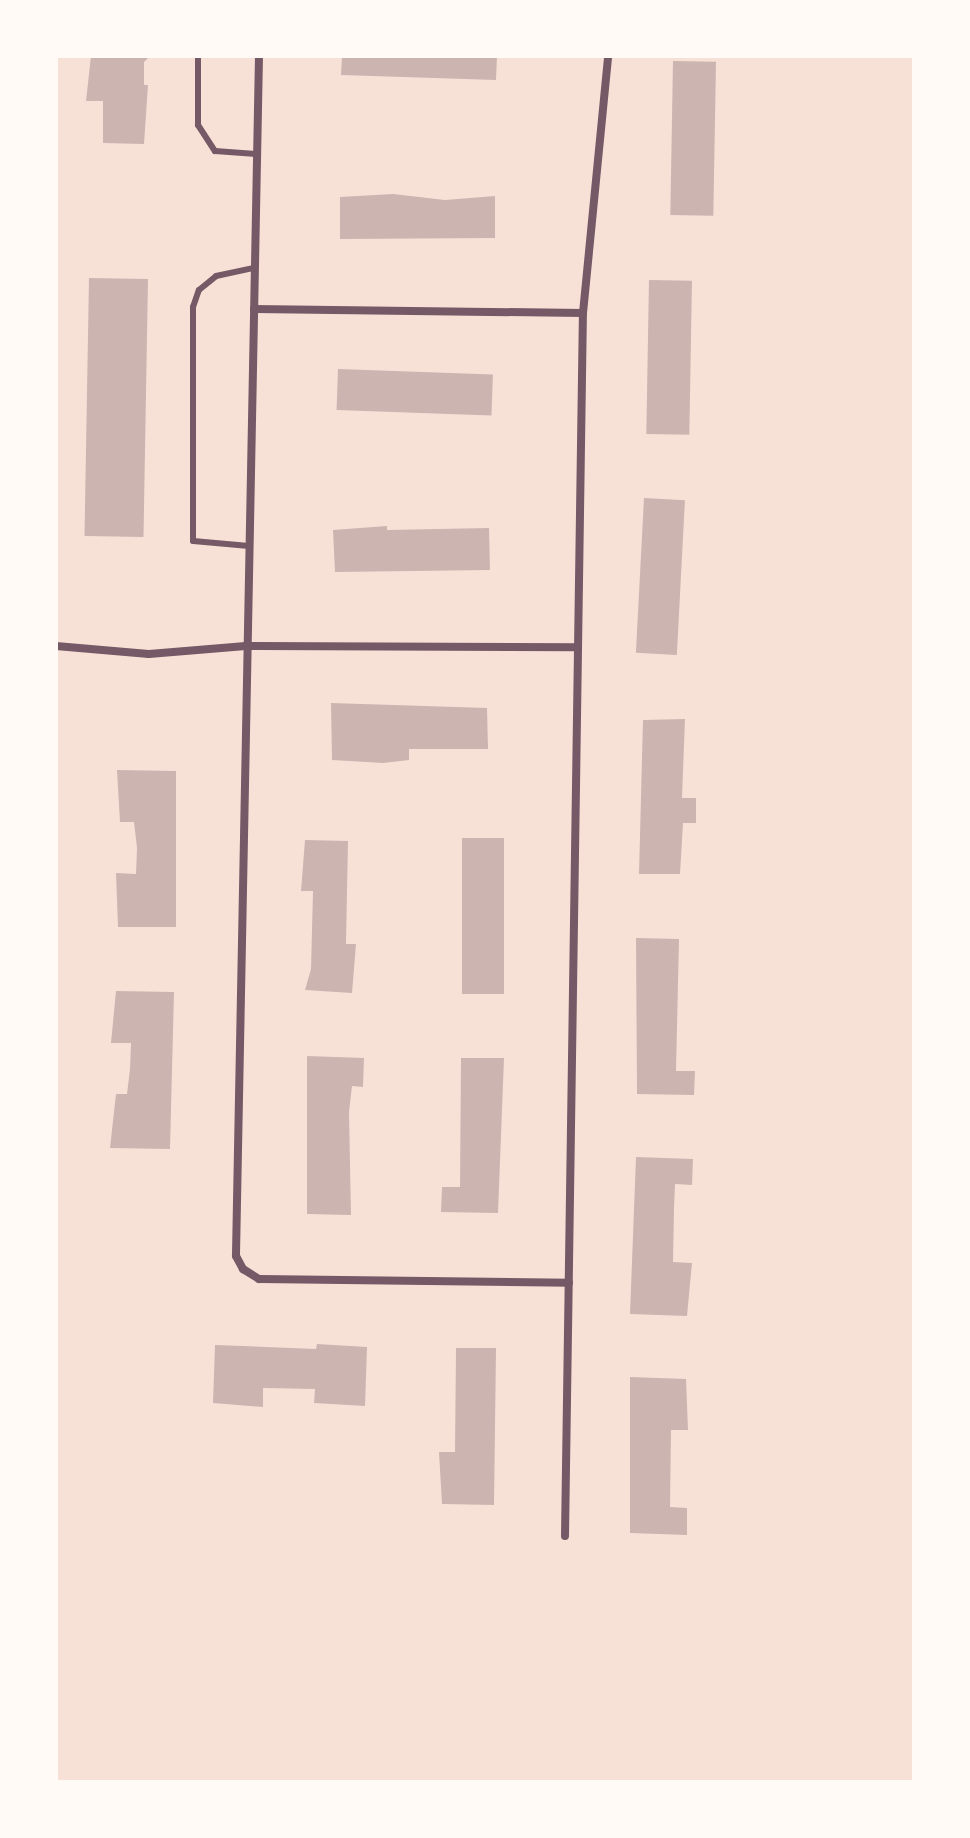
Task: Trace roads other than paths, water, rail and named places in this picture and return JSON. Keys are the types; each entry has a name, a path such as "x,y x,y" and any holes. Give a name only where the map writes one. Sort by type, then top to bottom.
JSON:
{"street":[{"path":"259,56 235,1246 243,1269 259,1279 569,1283"},
{"path":"565,1536 583,313 608,56"},
{"path":"254,309 583,313"},
{"path":"56,646 149,654 246,646 578,647"}],"lane":[{"path":"198,56 198,125 215,151 257,154"},
{"path":"249,546 193,541 193,307 199,290 216,276 255,268"}]}
